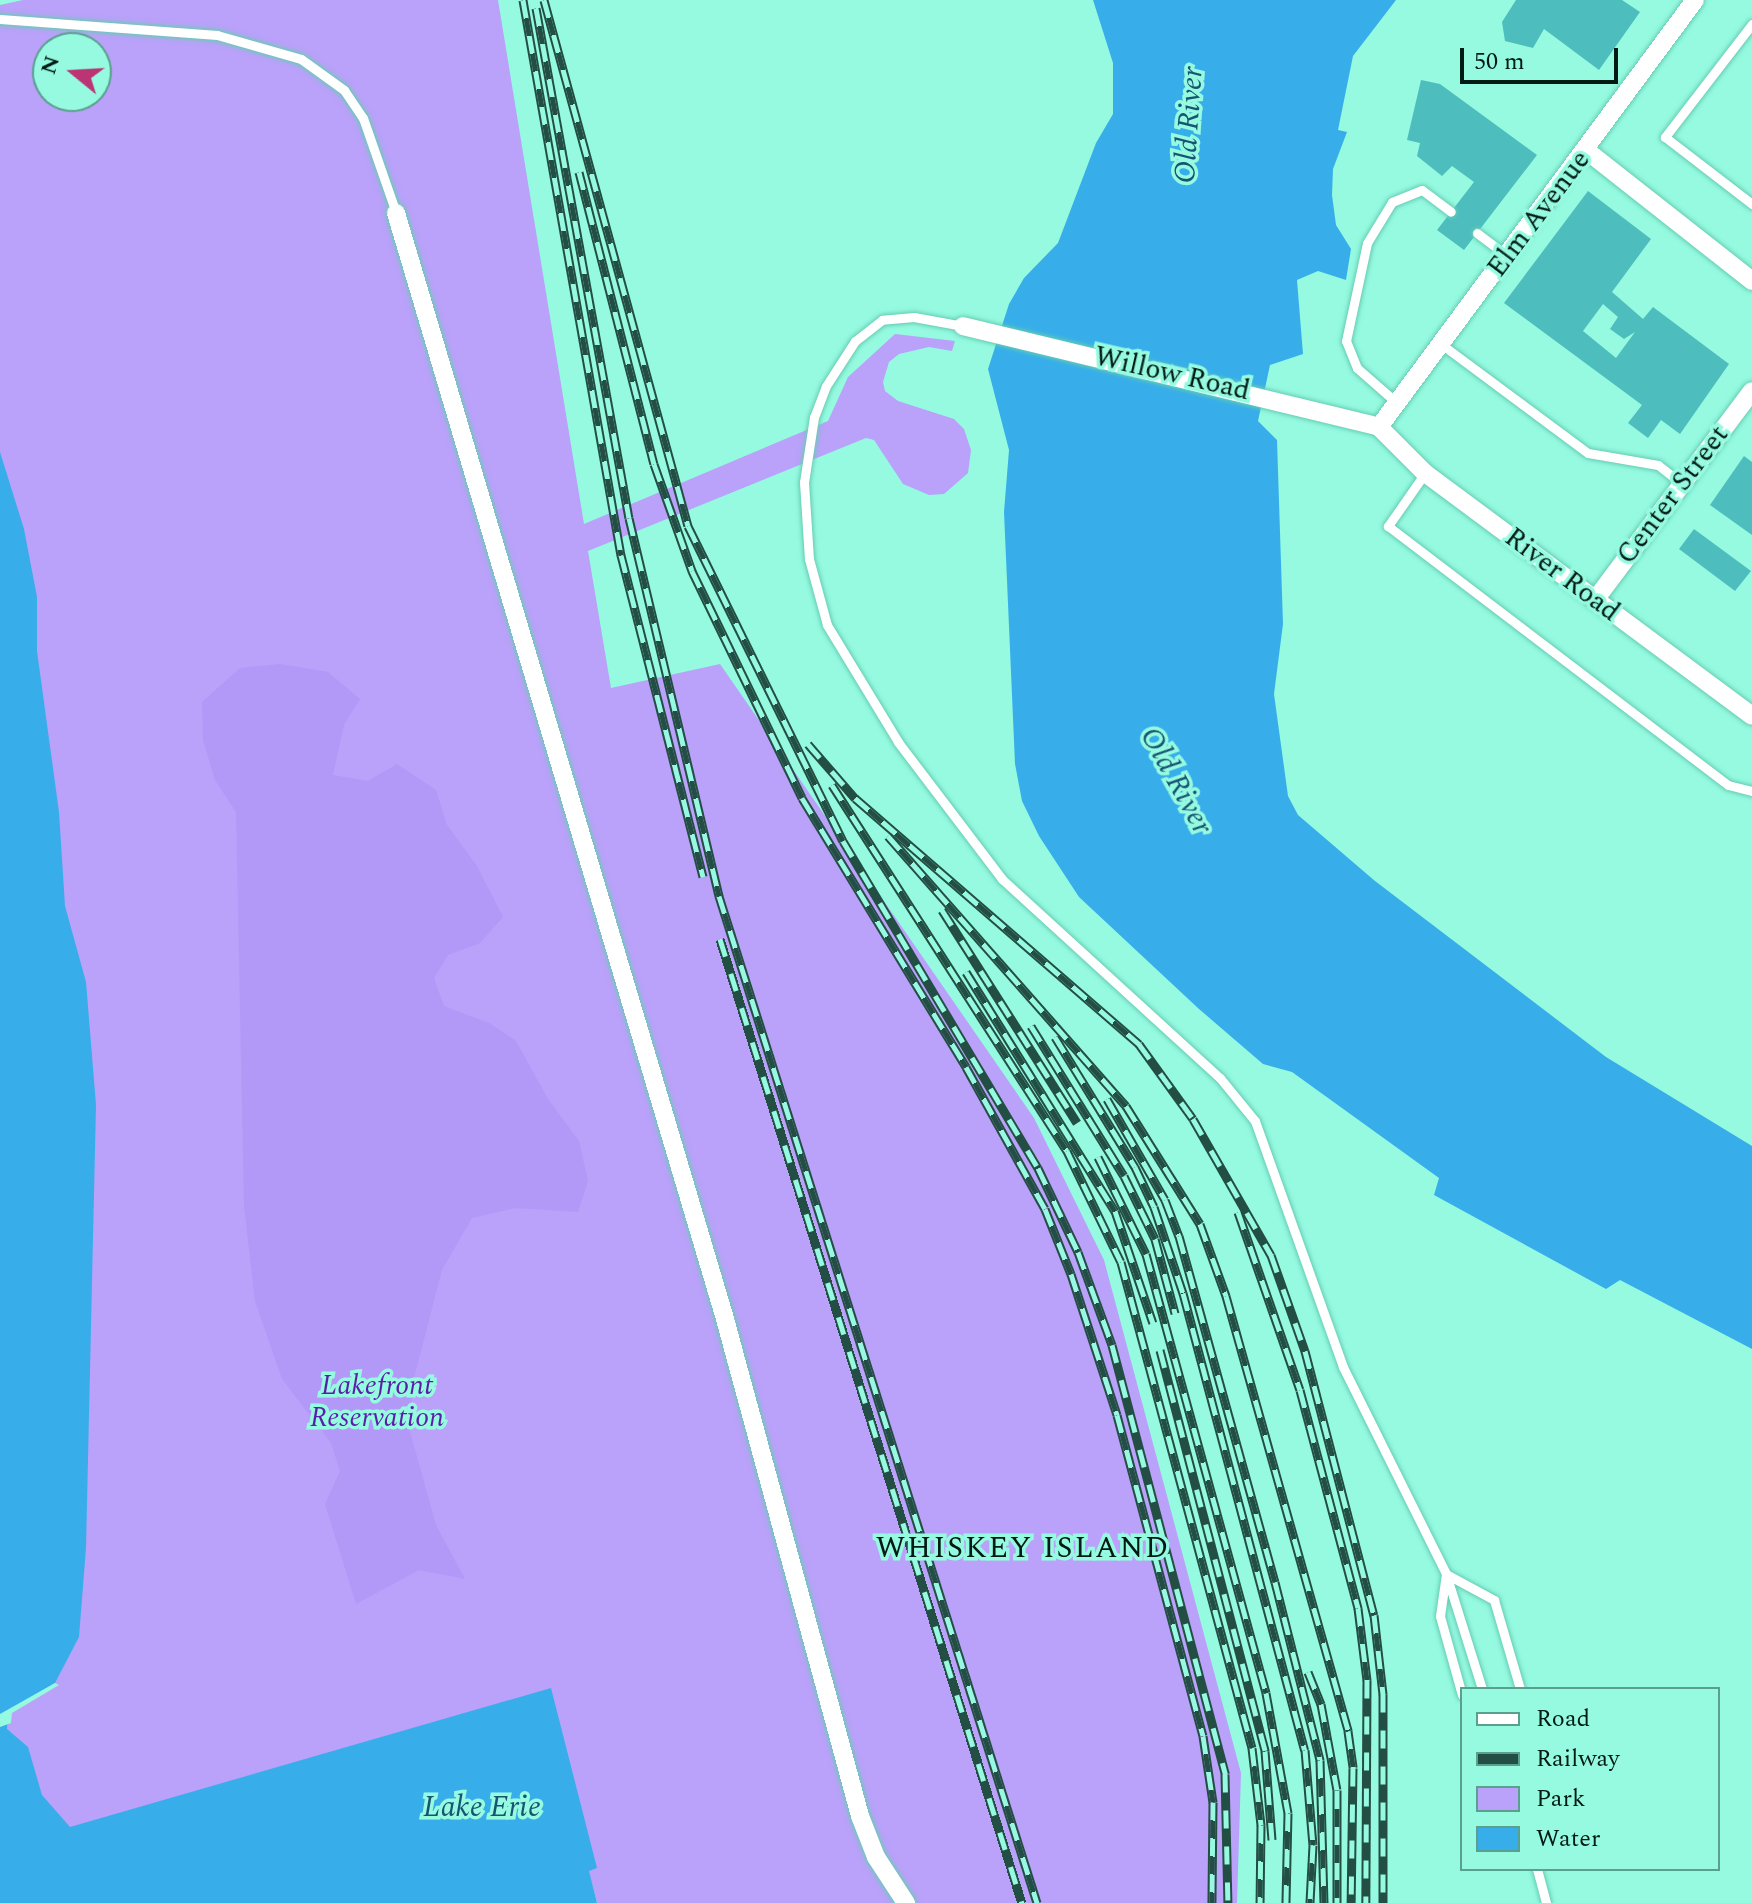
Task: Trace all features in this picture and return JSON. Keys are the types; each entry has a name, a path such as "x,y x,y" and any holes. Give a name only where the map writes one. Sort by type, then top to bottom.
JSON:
{"street":[{"name":"Elm Avenue","path":"1379,427 1587,151 1695,0"},
{"path":"1587,151 1752,281"},
{"path":"396,213 725,1319 860,1816 876,1857 906,1903"},
{"name":"Willow Road","path":"963,326 1297,403 1379,427"},
{"name":"Center Street","path":"1595,600 1752,391"},
{"name":"River Road","path":"1379,427 1425,473 1752,716"}],"lane":[{"path":"0,19 217,35 301,59 344,90 358,111 396,213"},
{"path":"1752,24 1665,137 1752,204"},
{"path":"1397,403 1357,368 1346,341 1367,243 1392,202 1422,190 1451,212"},
{"path":"1477,233 1507,256"},
{"path":"963,326 904,316 882,320 855,341 826,386 814,417 804,482 809,559 827,625 898,742 1002,879 1220,1078 1255,1121 1343,1367 1446,1574 1481,1687"},
{"path":"1441,344 1588,453 1658,465 1681,483"},
{"path":"1425,473 1388,526 1728,785 1752,791"},
{"path":"1446,1574 1494,1600 1519,1687"},
{"path":"1446,1574 1440,1616 1460,1688"},
{"path":"1538,1871 1546,1903"}],"green space":[{"name":"Lakefront Reservation","path":"23,0 498,0 584,524 828,421 848,377 895,334 955,341 952,351 929,347 899,354 889,362 883,382 885,391 898,401 954,419 964,429 971,450 968,473 944,494 929,495 903,484 874,440 866,438 588,551 611,688 720,664 1034,1118 1104,1260 1241,1773 1237,1903 597,1903 589,1873 96,1892 0,1765 0,5"},
{"path":"280,664 328,672 360,699 344,725 333,775 368,781 397,764 436,790 447,825 477,866 503,917 480,943 448,955 434,978 444,1006 491,1024 516,1041 548,1099 579,1141 588,1181 578,1212 515,1208 472,1218 442,1270 413,1382 409,1428 436,1525 465,1579 419,1570 356,1604 325,1504 340,1471 331,1443 282,1379 255,1301 244,1206 236,812 215,780 203,740 202,702 240,668"}],"water":[{"name":"Old River","path":"1093,0 1396,0 1353,56 1338,130 1347,132 1333,169 1332,195 1336,225 1351,249 1346,280 1318,271 1297,280 1303,354 1270,365 1258,421 1277,440 1283,624 1274,694 1288,796 1298,815 1375,881 1606,1057 1752,1146 1752,1349 1620,1280 1606,1289 1434,1195 1439,1178 1292,1072 1263,1064 1199,1009 1079,897 1039,836 1022,801 1015,764 1004,512 1009,450 988,369 1009,304 1024,278 1058,243 1096,143 1113,114 1113,63"},
{"name":"Lake Erie","path":"0,452 24,529 37,597 37,651 59,812 65,906 86,982 96,1105 86,1548 79,1637 55,1683 8,1711 7,1729 28,1747 42,1795 70,1827 551,1688 597,1868 589,1871 597,1903 0,1903"}],"pier":[{"path":"55,1683 59,1685 12,1713 11,1723 0,1727 0,1714"}],"building":[{"path":"1516,0 1622,0 1640,12 1599,70 1544,29 1533,48 1505,41 1502,22"},
{"path":"1421,80 1440,84 1537,155 1464,250 1437,230 1474,182 1452,166 1442,176 1417,156 1420,143 1407,140"},
{"path":"1588,191 1651,239 1612,292 1643,319 1653,307 1729,364 1680,434 1661,420 1648,438 1628,423 1642,405 1504,303","holes":["1603,304 1618,317 1610,329 1624,339 1635,332 1616,358 1583,331"]},
{"path":"1744,456 1752,462 1752,535 1710,505"},
{"path":"1694,529 1751,571 1735,591 1679,549"}],"railway":[{"path":"523,0 621,555 703,877"},
{"path":"544,0 688,526 843,841 1038,1168 1078,1252 1112,1345 1225,1774 1228,1903"},
{"path":"536,8 629,518 719,896 1037,1903"},
{"path":"579,172 654,464 692,571 802,798 966,1067 1045,1209 1071,1274 1117,1415 1203,1736 1213,1802 1212,1903"},
{"path":"808,744 855,798 1139,1044 1193,1119 1271,1255 1305,1351 1374,1615 1383,1694 1383,1903"},
{"path":"832,785 1067,1151 1121,1262 1252,1748 1261,1825 1260,1903"},
{"path":"888,836 1126,1106 1200,1224 1226,1296 1348,1731 1353,1768 1351,1903"},
{"path":"942,910 1077,1123"},
{"path":"720,939 1022,1903"},
{"path":"966,972 1115,1211 1153,1323"},
{"path":"1031,1026 1124,1176 1155,1239 1175,1313"},
{"path":"1055,1037 1135,1167 1154,1207 1183,1293 1305,1750 1313,1845 1310,1903"},
{"path":"1107,1099 1165,1200 1179,1236 1275,1582 1320,1760 1324,1903"},
{"path":"1098,1157 1146,1254 1266,1693 1288,1813 1286,1903"},
{"path":"1238,1212 1300,1390 1358,1608 1367,1680 1366,1903"},
{"path":"1160,1350 1265,1751 1272,1840"},
{"path":"1308,1672 1321,1704 1337,1790 1337,1903"}],"district":[{"name":"WHISKEY ISLAND","path":"1023,1548"}]}
